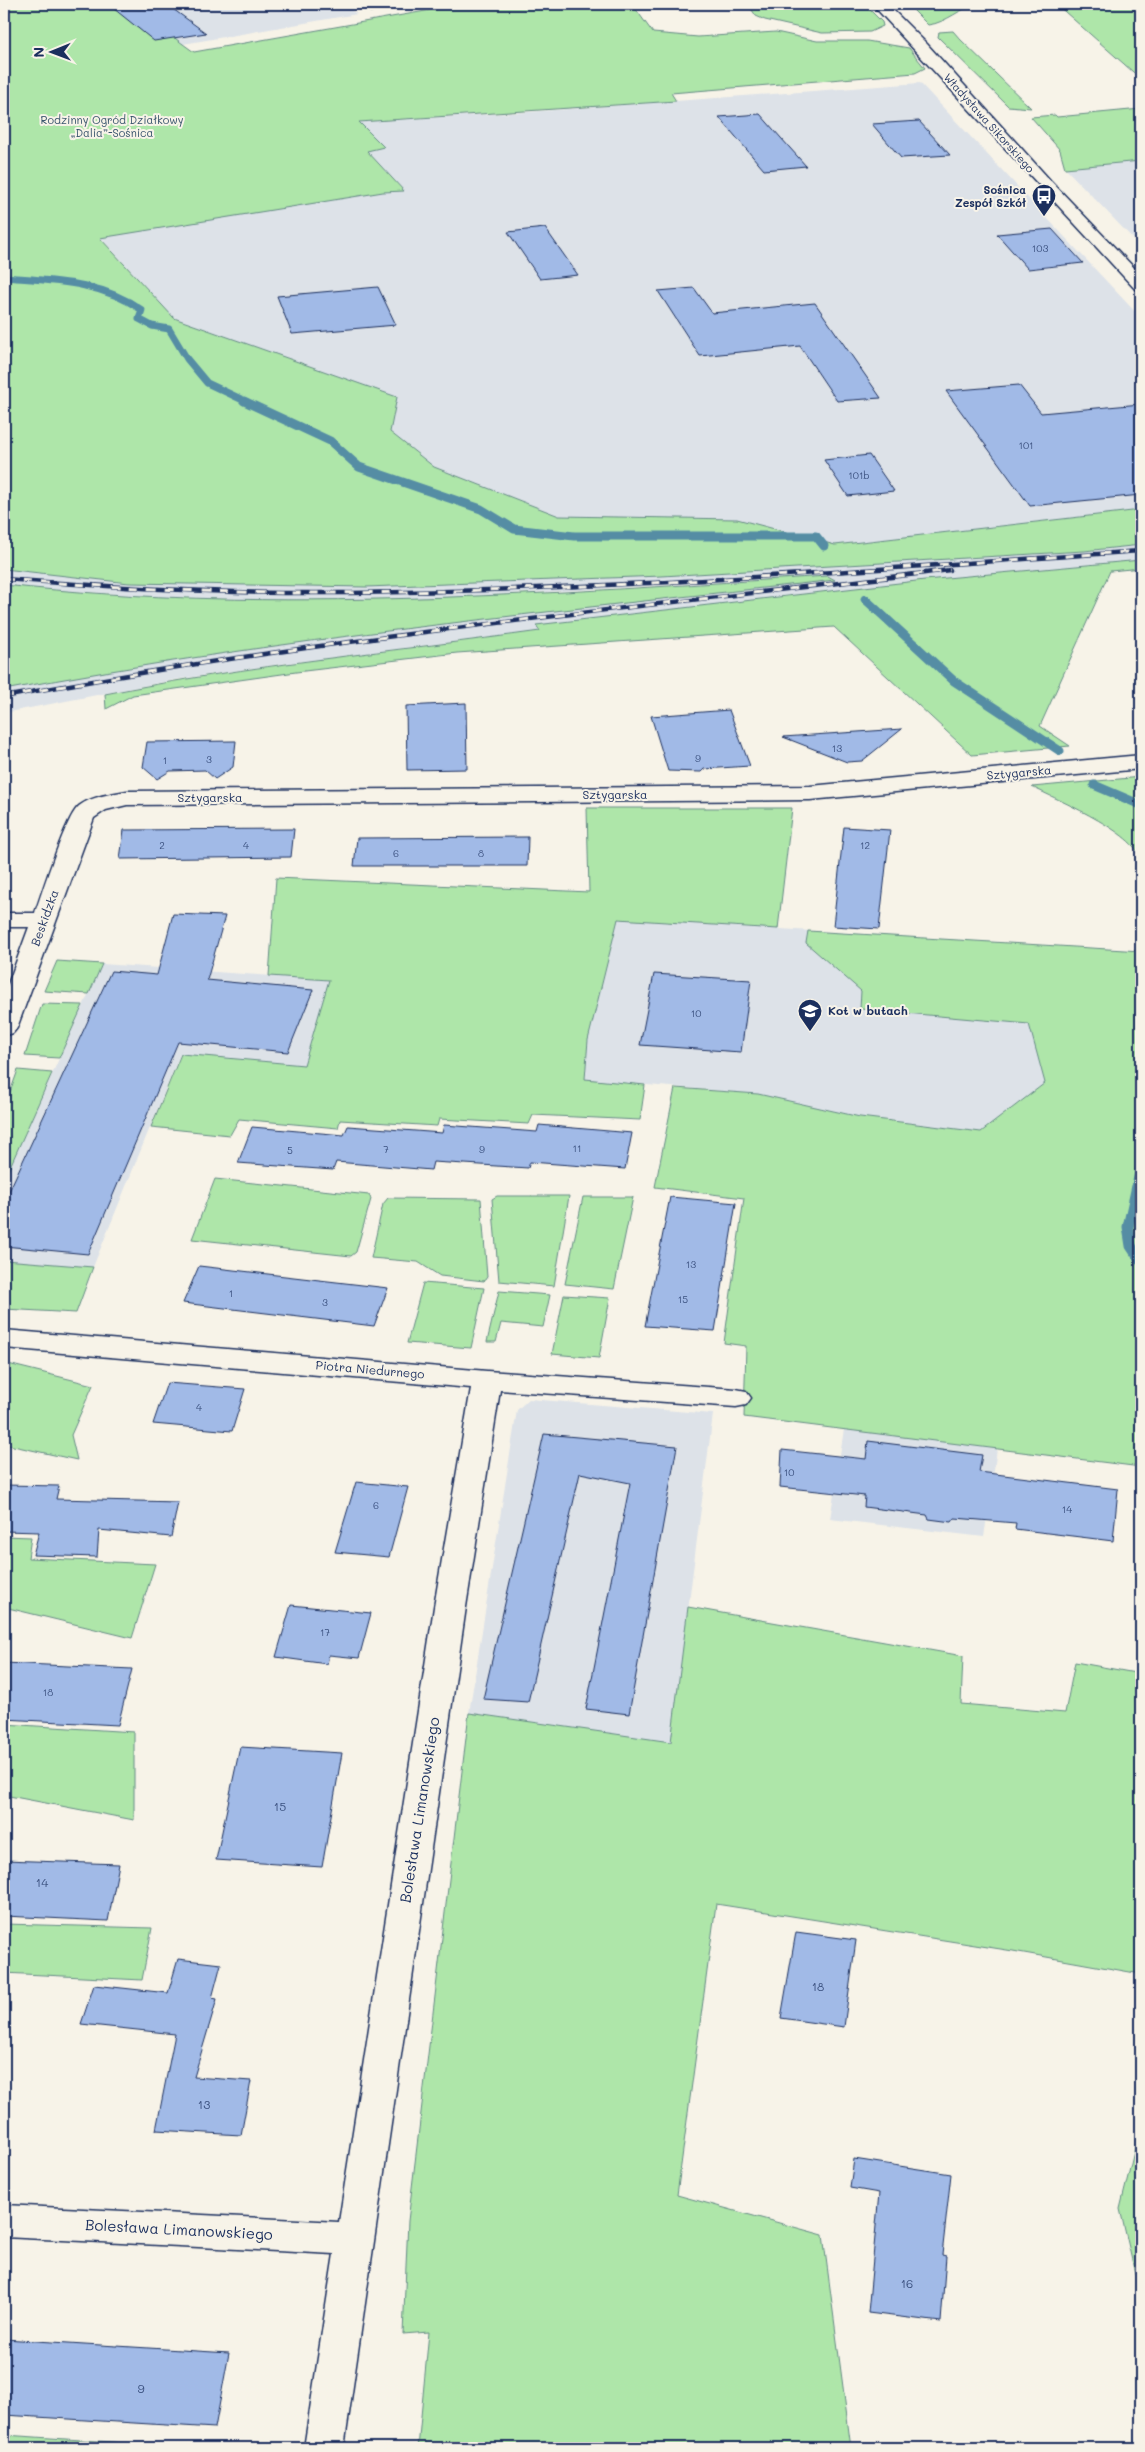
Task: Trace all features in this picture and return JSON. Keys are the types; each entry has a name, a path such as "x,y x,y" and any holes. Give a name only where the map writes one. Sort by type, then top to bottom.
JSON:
{"street":[{"name":"Władysława Sikorskiego","path":"879,4 922,47 1044,183 1141,285"},
{"name":"Sztygarska","path":"89,809 108,801 127,798 810,793 1141,762"},
{"name":"Beskidzka","path":"4,1028 83,815 89,809"},
{"path":"4,920 44,920"},
{"name":"Piotra Niedurnego","path":"4,1339 487,1380 736,1398"},
{"name":"Bolesława Limanowskiego","path":"324,2448 449,1617 487,1380"},
{"name":"Bolesława Limanowskiego","path":"4,2221 355,2239"}],"shaded area":[{"path":"128,4 341,4 357,14 183,44"},
{"path":"920,83 1141,318 1141,510 835,545 737,519 559,516 434,467 390,432 396,397 174,318 100,237 383,192 404,191 366,150 383,147 358,122 528,112"},
{"path":"1141,161 1141,247 1065,168"},
{"path":"1141,545 1141,560 925,580 537,625 540,631 281,664 174,680 4,713 4,690 80,675 264,647 463,621 834,579 828,576 440,598 279,600 161,597 4,585 4,569 129,583 366,587 662,576 1084,551"},
{"name":"Kot w butach","path":"618,919 1007,943 1045,1083 981,1132 860,1117 758,1094 585,1080 588,1040"},
{"path":"102,964 329,980 304,1065 180,1054 93,1267 4,1260 4,1180"},
{"path":"529,1399 713,1414 671,1743 469,1713 517,1410"},
{"path":"844,1429 997,1449 984,1537 830,1519"}],"green space":[{"name":"Rodzinny Ogród Działkowy „Dalia”-Sośnica","path":"4,4 128,4 194,52 465,4 632,4 653,33 698,37 776,32 817,41 867,41 909,48 925,68 915,73 671,93 676,101 359,122 384,147 367,151 404,191 383,192 100,238 174,318 397,397 390,432 434,467 559,516 737,519 835,545 1141,510 1141,533 1133,534 1141,545 1084,551 662,576 366,587 129,583 4,569"},
{"path":"360,4 417,4 370,12"},
{"path":"748,4 864,4 882,22 883,26 870,32 822,33 765,20 756,16"},
{"path":"907,4 979,4 966,8 935,24 928,25"},
{"path":"1056,4 1128,4 1141,15 1141,79"},
{"path":"953,31 1031,108 1008,106 938,37 939,32"},
{"path":"1141,109 1141,161 1065,168 1060,150 1031,117 1055,115 1057,117"},
{"path":"1141,560 1141,568 1110,571 1040,726 1070,746 972,755 834,627 457,653 296,672 133,695 106,709 105,694 268,667 540,631 536,625 925,580"},
{"path":"828,576 835,580 418,627 211,655 4,690 4,585 107,594 210,599 313,600 519,594"},
{"path":"1141,777 1141,860 1136,850 1126,839 1111,828 1076,808 1032,787"},
{"path":"587,808 792,808 778,929 618,919 588,1040 585,1079 645,1085 640,1120 533,1115 529,1124 439,1119 437,1126 340,1120 338,1128 239,1119 230,1135 151,1127 181,1054 304,1065 329,980 269,976 276,878 589,892"},
{"path":"808,931 1141,951 1141,1467 744,1417 746,1346 724,1343 744,1198 655,1187 675,1088 758,1094 860,1117 981,1132 1045,1083 1029,1024 860,1009 861,991 806,943"},
{"path":"57,961 102,964 89,994 44,991"},
{"path":"42,1004 83,1005 59,1058 25,1056"},
{"path":"18,1070 52,1073 4,1180 4,1109"},
{"path":"215,1179 369,1195 371,1199 356,1252 351,1256 192,1239"},
{"path":"497,1196 569,1196 554,1286 499,1281 492,1199"},
{"path":"583,1197 633,1197 614,1289 565,1284"},
{"path":"388,1198 481,1199 487,1277 484,1281 440,1276 418,1262 371,1258 383,1204"},
{"path":"4,1260 93,1267 76,1313 4,1309"},
{"path":"423,1283 484,1288 471,1348 407,1343"},
{"path":"499,1291 550,1295 543,1327 501,1323 496,1342 487,1342"},
{"path":"564,1295 610,1298 599,1358 552,1354"},
{"path":"4,1363 93,1385 71,1435 77,1460 4,1444"},
{"path":"4,1536 31,1537 28,1558 155,1564 132,1638 4,1607"},
{"path":"688,1607 963,1656 961,1704 1065,1713 1075,1662 1141,1674 1141,1974 1013,1951 716,1904 677,2195 823,2235 851,2448 418,2448 429,2332 403,2334 408,2221 469,1713 671,1742"},
{"path":"4,1724 134,1732 134,1820 4,1795"},
{"path":"4,1924 152,1928 142,1980 4,1973"},
{"path":"1141,2123 1141,2299 1120,2209"},
{"path":"4,2435 205,2448 4,2448"}],"building":[{"path":"108,4 166,4 206,33 154,41"},
{"path":"760,114 806,166 764,170 719,117"},
{"path":"919,121 950,155 901,158 872,124"},
{"path":"545,228 578,275 540,279 508,232"},
{"path":"1052,229 1083,263 1028,269 997,234"},
{"path":"378,287 396,325 292,334 277,296"},
{"path":"694,288 712,313 815,303 881,398 837,401 800,346 700,356 658,291"},
{"path":"1019,385 1041,413 1141,404 1141,495 1030,506 946,391"},
{"path":"869,455 894,491 848,496 824,460"},
{"path":"466,703 467,769 407,770 406,706"},
{"path":"729,710 750,766 704,769 701,772 668,771 651,716"},
{"path":"902,729 862,761 847,762 783,737"},
{"path":"236,741 233,767 215,779 205,770 170,771 157,779 143,767 147,742"},
{"path":"844,827 890,830 879,929 833,926"},
{"path":"294,829 291,857 120,859 124,830"},
{"path":"528,837 527,866 354,866 357,838"},
{"path":"173,914 225,916 207,980 313,990 288,1052 178,1042 88,1254 4,1246 4,1202 111,971 157,975"},
{"path":"654,974 751,980 741,1052 640,1045"},
{"path":"444,1125 537,1132 539,1125 632,1133 625,1169 530,1162 528,1168 433,1162 431,1170 336,1162 333,1170 238,1163 252,1127 344,1135 348,1126 442,1133"},
{"path":"670,1197 736,1203 715,1331 645,1326"},
{"path":"199,1266 388,1288 374,1326 183,1303"},
{"path":"167,1383 245,1389 232,1431 153,1424"},
{"path":"544,1434 677,1446 629,1714 586,1709 630,1483 580,1473 528,1702 483,1699"},
{"path":"868,1441 982,1455 979,1472 1118,1489 1113,1541 1015,1529 1016,1523 955,1518 952,1522 929,1519 927,1515 864,1507 865,1496 780,1487 782,1450 866,1459"},
{"path":"356,1482 408,1487 389,1557 335,1552"},
{"path":"4,1485 59,1486 56,1499 178,1502 171,1537 99,1530 97,1557 33,1555 39,1532 4,1531"},
{"path":"291,1605 371,1613 359,1658 329,1655 327,1664 276,1657"},
{"path":"4,1663 132,1669 118,1725 4,1719"},
{"path":"240,1747 342,1753 322,1867 216,1860"},
{"path":"4,1860 119,1864 108,1921 4,1916"},
{"path":"796,1932 856,1940 844,2027 781,2018"},
{"path":"178,1959 221,1964 212,1998 217,1999 194,2077 251,2081 241,2135 156,2130 175,2034 81,2024 94,1985 168,1993"},
{"path":"854,2159 951,2174 942,2255 946,2256 941,2322 868,2313 879,2193 850,2188"},
{"path":"4,2339 229,2353 215,2428 4,2415"}],"waterway":[{"path":"4,277 76,284 110,293 126,300 142,310 139,319 152,326 169,329 187,359 207,383 247,402"},
{"path":"244,401 330,441 359,467 481,509 514,529 574,536 816,536 824,546"},
{"path":"865,599 954,681 1060,751"},
{"path":"1094,785 1141,805"},
{"path":"1141,1168 1128,1227 1131,1246 1141,1261"}],"railway":[{"path":"4,579 109,586 284,593 498,590 713,580 1141,551"},
{"path":"4,697 122,676 358,641 594,611 950,570"}],"place":[{"name":"Sośnica Zespół Szkół","path":"1044,217"},
{"name":"Kot w butach","path":"810,1032"}]}
